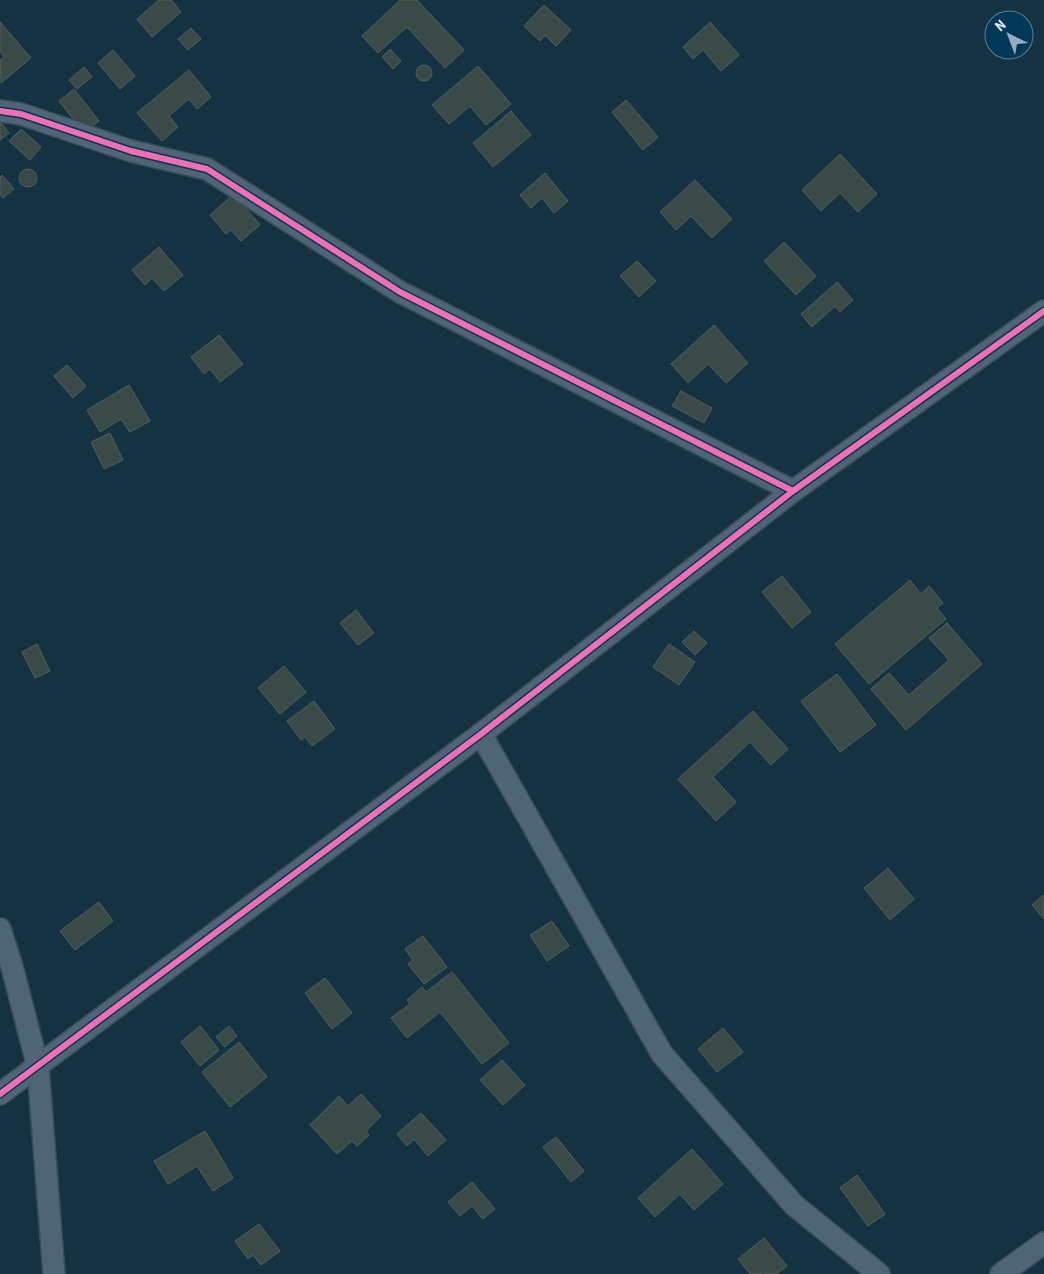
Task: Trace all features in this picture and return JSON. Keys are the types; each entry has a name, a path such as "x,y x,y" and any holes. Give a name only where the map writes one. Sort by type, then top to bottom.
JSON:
{"street":[{"path":"0,111 21,114 131,151 207,169 400,292 793,491"},
{"path":"0,1094 38,1068 481,734 793,491 1044,311"},
{"path":"481,734 662,1054 794,1205 879,1274"},
{"path":"0,929 11,963 38,1068 54,1274"},
{"path":"1001,1274 1044,1243"}],"building":[{"path":"159,0 171,0 181,12 152,37 137,19"},
{"path":"400,0 417,0 464,50 445,68 407,27 378,53 362,36"},
{"path":"544,5 571,30 556,46 545,35 540,41 524,26"},
{"path":"0,22 31,58 1,83 0,60 4,57 0,51"},
{"path":"710,22 739,55 721,71 703,50 693,59 683,47"},
{"path":"191,28 201,39 188,50 178,39"},
{"path":"390,49 401,61 393,69 382,57"},
{"path":"113,50 135,76 120,89 98,63"},
{"path":"421,65 427,65 432,70 430,79 421,81 416,76 416,70"},
{"path":"478,66 511,104 486,125 470,106 449,124 432,105"},
{"path":"84,67 92,77 77,89 69,80"},
{"path":"189,70 211,97 197,109 189,99 169,116 178,127 162,141 137,113"},
{"path":"74,89 99,121 84,133 59,101"},
{"path":"626,100 658,137 643,150 612,112"},
{"path":"511,111 531,135 493,167 473,143"},
{"path":"0,121 9,133 0,140"},
{"path":"21,129 41,147 30,160 9,141"},
{"path":"840,154 877,194 858,212 840,193 821,211 802,190"},
{"path":"28,169 34,172 37,178 34,184 28,187 22,184 19,178 22,172"},
{"path":"545,173 568,201 554,213 542,198 531,208 520,195"},
{"path":"2,175 14,189 3,198 0,194 0,177"},
{"path":"695,180 732,219 712,238 691,216 676,230 660,212"},
{"path":"234,194 260,225 241,241 231,230 226,234 210,215"},
{"path":"784,242 816,276 796,295 764,261"},
{"path":"159,247 183,275 164,291 152,278 145,285 132,270"},
{"path":"637,261 656,281 639,297 620,276"},
{"path":"837,282 853,300 840,312 835,306 812,327 801,314"},
{"path":"714,325 748,363 726,383 708,364 688,383 671,364"},
{"path":"219,335 243,364 220,382 210,369 204,374 191,357"},
{"path":"67,365 86,386 73,398 54,376"},
{"path":"129,385 150,421 130,432 121,419 100,432 87,410"},
{"path":"681,391 712,408 704,423 672,406"},
{"path":"110,433 123,460 104,469 91,442"},
{"path":"782,576 811,612 792,628 762,592"},
{"path":"910,580 921,594 929,586 943,603 937,608 946,619 869,684 835,644"},
{"path":"356,610 374,633 358,645 340,623"},
{"path":"947,623 982,664 906,730 871,689 889,673 909,695 949,660 929,638"},
{"path":"694,631 707,643 695,655 682,642"},
{"path":"37,644 50,671 35,678 22,652"},
{"path":"669,644 695,662 679,685 653,667"},
{"path":"284,666 306,692 280,714 258,688"},
{"path":"837,674 876,725 840,752 801,701"},
{"path":"314,701 335,729 312,746 305,737 301,740 287,721"},
{"path":"753,711 788,749 771,765 750,742 713,777 736,802 716,821 678,779"},
{"path":"888,868 914,899 890,920 864,888"},
{"path":"1044,895 1044,919 1032,905"},
{"path":"99,902 113,921 75,950 60,931"},
{"path":"552,921 569,946 547,961 530,935"},
{"path":"423,936 447,967 424,984 408,964 413,960 405,949"},
{"path":"452,972 509,1043 482,1064 440,1012 407,1038 391,1018 410,1004 407,1000 422,987 426,992"},
{"path":"325,978 352,1013 332,1029 305,993"},
{"path":"200,1026 219,1050 200,1066 181,1042"},
{"path":"229,1026 237,1036 225,1047 216,1037"},
{"path":"723,1028 743,1052 717,1072 698,1049"},
{"path":"239,1042 267,1077 230,1107 202,1072"},
{"path":"502,1060 525,1085 503,1105 480,1080"},
{"path":"361,1094 381,1116 366,1131 369,1135 357,1146 352,1141 337,1154 310,1125 339,1096 348,1106"},
{"path":"421,1113 446,1140 428,1156 414,1139 407,1146 397,1134"},
{"path":"205,1131 233,1178 213,1191 197,1166 168,1184 154,1161"},
{"path":"556,1137 584,1171 571,1182 543,1147"},
{"path":"692,1149 723,1184 694,1210 680,1194 655,1217 638,1198"},
{"path":"857,1175 885,1214 868,1226 840,1188"},
{"path":"472,1182 495,1209 483,1219 472,1206 460,1216 448,1202"},
{"path":"259,1224 280,1251 261,1265 253,1255 248,1259 235,1241"},
{"path":"764,1238 787,1266 777,1274 766,1274 764,1272 750,1274 738,1259"}],"cycle path":[{"path":"0,111 21,114 131,151 207,169 400,292 793,491"},
{"path":"0,1094 481,734 793,491 1044,311"}]}
